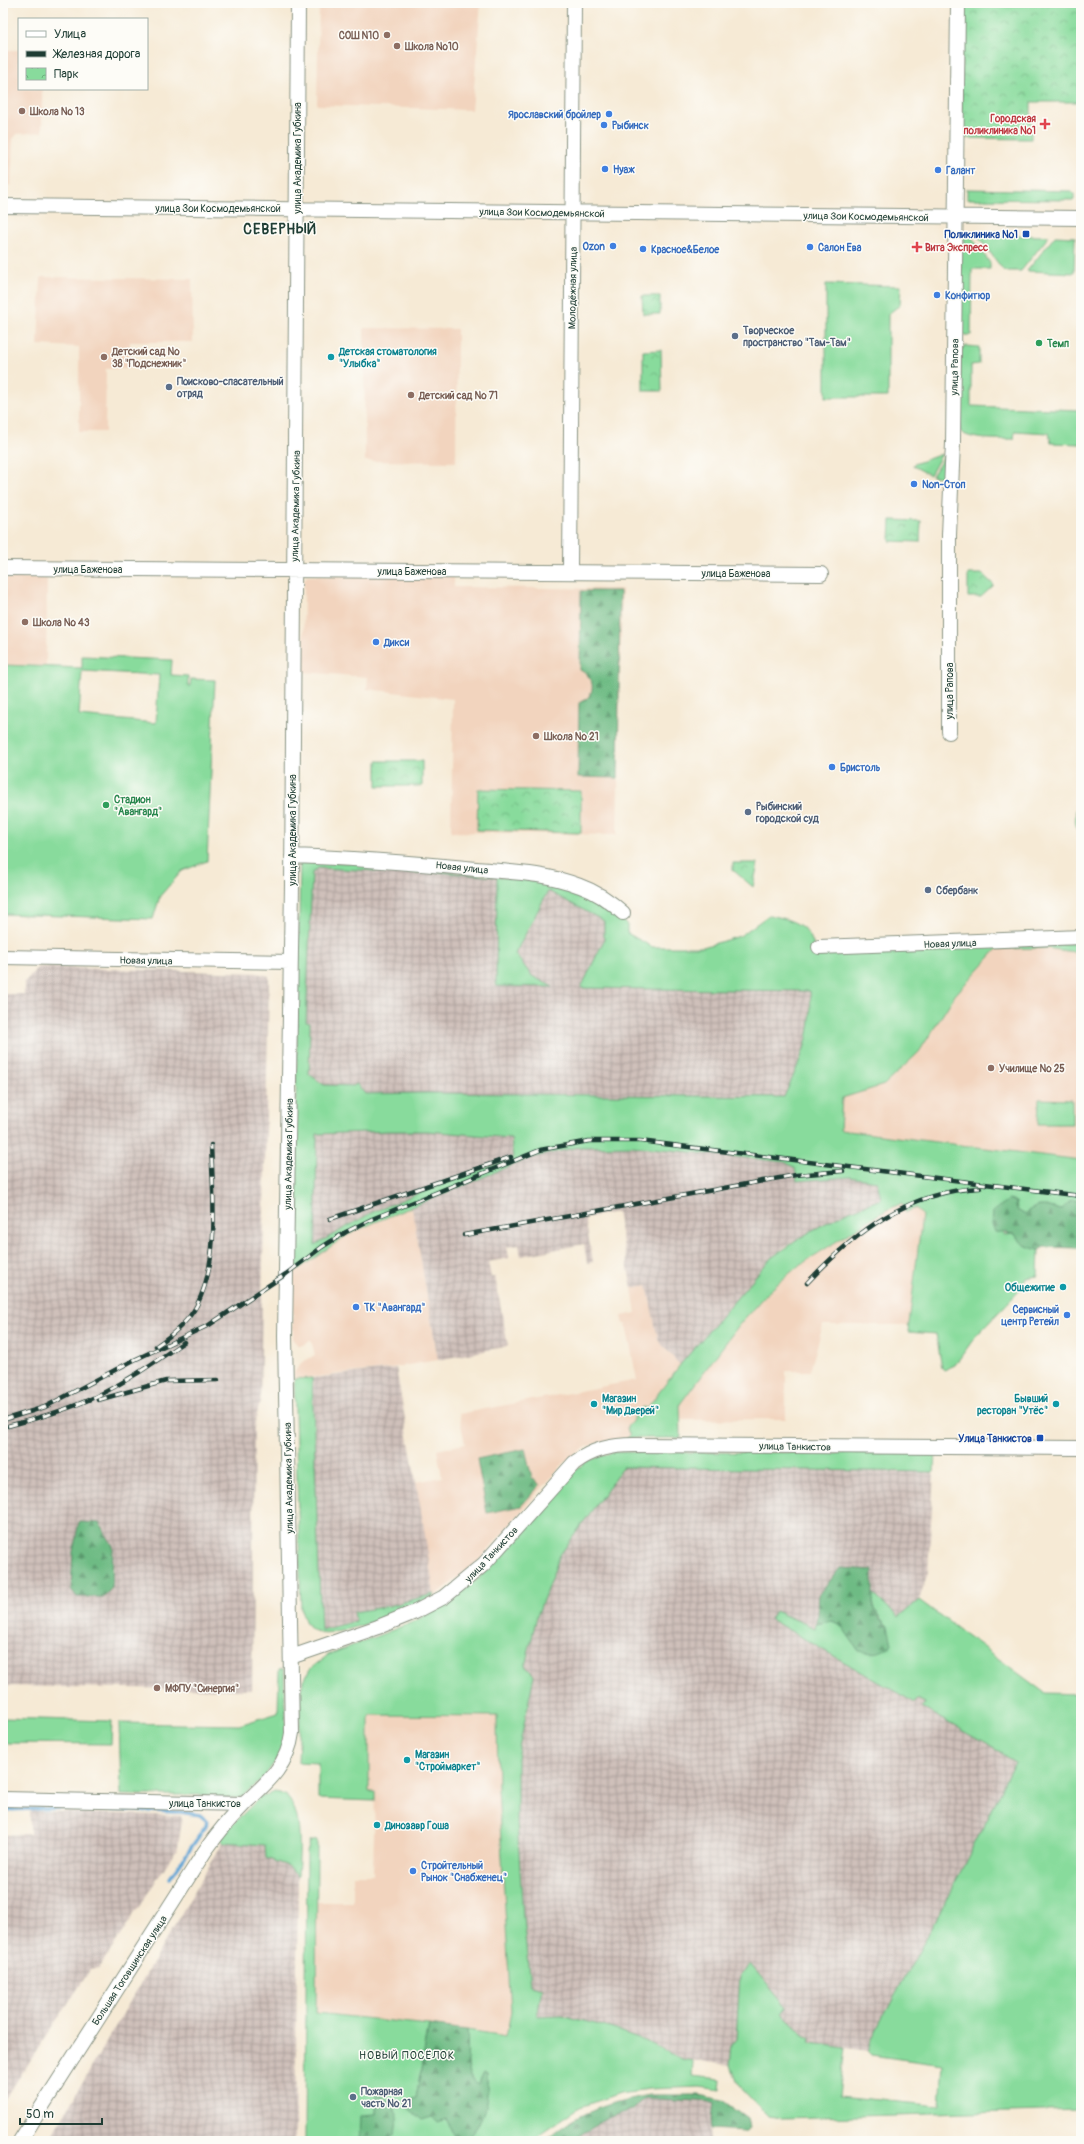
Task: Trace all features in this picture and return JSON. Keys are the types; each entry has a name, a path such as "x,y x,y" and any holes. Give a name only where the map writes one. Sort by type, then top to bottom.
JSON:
{"street":[{"name":"улица Академика Губкина","path":"291,1657 285,1336 292,856 298,3"},
{"name":"Молодёжная улица","path":"570,572 574,3"},
{"name":"улица Рапова","path":"949,732 949,535 953,435 957,217 958,3"},
{"name":"улица Зои Космодемьянской","path":"3,206 296,208 1081,218"},
{"name":"улица Баженова","path":"3,568 821,574"},
{"name":"Новая улица","path":"292,856 410,862 547,876 579,885 607,898 623,913"},
{"name":"Новая улица","path":"819,947 1081,937"},
{"name":"Новая улица","path":"3,957 290,962"},
{"name":"улица Танкистов","path":"3,1799 244,1804 263,1788 275,1774 286,1758 291,1746 291,1657 378,1627 415,1612 444,1597 457,1588 484,1564 574,1463 591,1452 601,1449 634,1445 1081,1448"},
{"name":"Большая Тоговщинская улица","path":"20,2141 216,1834 244,1804"}],"shaded area":[{"name":"Школа №10","path":"319,3 481,3 472,110 317,105"},
{"name":"Школа № 13","path":"3,50 18,50 18,90 42,90 42,132 17,134 13,139 11,185 3,185"},
{"name":"Детский сад № 38 \"Подснежник\"","path":"41,277 192,279 193,342 130,342 130,368 106,369 105,432 79,432 79,347 38,345"},
{"name":"Детский сад № 71","path":"364,328 457,329 456,462 365,461"},
{"name":"Школа № 21","path":"307,576 454,576 454,587 622,589 617,835 451,832 453,699 367,689 368,677 303,672 304,580"},
{"name":"Школа № 43","path":"3,578 47,578 46,666 3,665"},
{"path":"318,868 418,873 425,871 497,877 496,986 552,987 532,976 515,954 548,891 604,921 604,940 581,988 810,991 810,1031 806,1046 784,1097 427,1093 365,1094 357,1084 353,1086 324,1085 309,1074 310,1023 306,1022 312,873"},
{"name":"Училище № 25","path":"1046,948 1081,953 1081,1160 840,1130 842,1098 885,1085 919,1052 955,995 997,949"},
{"path":"38,967 256,973 269,976 260,1401 254,1428 252,1690 3,1686 3,994 24,994 24,983"},
{"path":"427,1131 511,1138 513,1158 445,1182 371,1213 315,1246 317,1134"},
{"path":"606,1145 666,1149 785,1162 795,1168 797,1181 849,1177 877,1181 881,1199 847,1212 785,1247 771,1258 680,1365 658,1340 647,1285 632,1288 617,1212 585,1218 593,1262 587,1263 584,1244 521,1256 519,1245 507,1247 509,1258 488,1262 491,1277 495,1277 508,1346 438,1360 412,1207 529,1158 579,1147"},
{"path":"902,1203 906,1212 916,1208 922,1215 909,1327 900,1325 823,1325 810,1371 786,1371 786,1419 680,1420 680,1404 739,1325 766,1294 797,1267 879,1214"},
{"path":"412,1207 438,1360 384,1369 294,1379 294,1373 301,1363 315,1355 311,1340 303,1345 298,1345 293,1340 293,1273 347,1235"},
{"path":"647,1285 658,1340 680,1365 647,1408 642,1407 627,1427 631,1434 627,1438 592,1444 575,1454 562,1465 472,1568 434,1596 416,1482 442,1477 437,1450 465,1444 459,1414 637,1380 626,1324 623,1324 622,1316 636,1313 632,1288"},
{"path":"396,1368 434,1594 389,1606 354,1612 356,1621 321,1630 312,1378"},
{"path":"623,1467 934,1472 928,1572 919,1600 899,1617 872,1593 873,1570 819,1595 815,1628 775,1611 915,1703 917,1699 925,1703 923,1708 1016,1761 946,1901 871,2040 867,2051 810,2043 804,2034 781,2013 786,2008 736,2040 732,2045 730,2065 682,2059 641,2039 562,2015 537,2016 542,1988 530,1986 523,1917 517,1822 517,1758 534,1675 525,1666 537,1616 560,1555"},
{"path":"369,1715 497,1716 498,1789 511,1995 511,2012 506,2036 316,2013 315,1902 353,1902 353,1874 373,1874 375,1793 369,1792"},
{"path":"30,1812 181,1816 182,1819 178,1847 99,1968 90,1970 3,2102 3,1835 30,1834"},
{"path":"223,1842 265,1845 266,1858 288,1866 298,1877 295,2141 51,2141 53,2139 51,2137"},
{"path":"644,2098 714,2102 709,2141 573,2141 582,2133 608,2118 633,2109"}],"green space":[{"path":"962,3 1081,3 1081,210 1079,102 1031,102 1031,139 961,138"},
{"path":"967,189 1071,191 1074,194 1074,200 967,199"},
{"path":"961,235 970,235 990,263 990,269 972,269 971,335 965,335 960,330"},
{"path":"977,235 1049,236 1021,271 1004,271"},
{"path":"1055,236 1075,237 1074,273 1027,271"},
{"path":"826,284 901,286 900,305 888,314 888,397 826,397"},
{"path":"642,296 660,296 660,314 643,314"},
{"path":"966,346 979,347 979,364 971,365 971,406 1081,410 1081,444 1051,443 1049,433 1015,431 1014,439 993,439 977,438 964,434 960,431 960,351"},
{"path":"661,350 662,391 643,391 643,351"},
{"path":"942,454 930,475 913,466 914,464"},
{"path":"945,455 947,455 946,477 932,476"},
{"path":"891,520 921,521 920,542 890,541"},
{"path":"968,574 982,574 994,585 981,597 968,597"},
{"path":"581,591 620,591 618,778 578,777 579,703 589,696 592,687 589,678 580,670"},
{"name":"Стадион \"Авангард\"","path":"82,656 172,660 171,675 188,676 188,686 190,686 191,679 215,680 207,861 182,871 160,896 153,919 3,914 3,665 82,668","holes":["82,671 159,675 156,723 79,716"]},
{"path":"377,761 422,761 422,786 377,786"},
{"path":"478,789 581,791 581,833 477,830"},
{"path":"1081,797 1081,833 1076,826 1075,816 1077,805"},
{"path":"300,861 370,863 547,882 591,896 621,918 627,925 627,933 652,947 703,947 740,936 769,915 794,922 806,930 810,936 815,953 1081,943 1081,953 1046,948 997,949 955,995 919,1052 884,1085 842,1098 840,1130 1081,1160 1081,1201 1072,1200 1060,1210 1046,1206 1024,1214 1017,1210 1001,1232 1005,1235 1015,1234 1025,1245 1039,1250 1038,1276 1026,1278 1019,1291 975,1337 955,1365 944,1370 942,1368 936,1334 908,1332 922,1215 916,1208 906,1212 902,1203 879,1214 797,1267 766,1294 739,1325 680,1404 681,1438 627,1438 631,1434 628,1432 627,1427 642,1407 647,1408 680,1365 771,1258 811,1231 847,1212 881,1199 877,1181 849,1177 797,1181 795,1168 785,1162 632,1146 579,1147 529,1158 347,1235 293,1273","holes":["318,868 418,873 425,871 497,877 496,986 553,987 532,976 515,954 548,891 604,921 604,940 581,988 810,991 811,1007 808,1034 801,1058 784,1097 427,1093 365,1094 357,1084 353,1086 324,1085 309,1074 310,1023 306,1022 312,873","427,1131 511,1138 513,1158 445,1182 371,1213 315,1245 317,1134"]},
{"path":"733,863 758,863 753,887 733,870"},
{"path":"1039,1099 1072,1100 1072,1124 1038,1124"},
{"path":"1009,1200 1016,1202 1017,1210 1024,1214 1033,1208 1041,1206 1060,1210 1072,1200 1081,1201 1081,1248 1044,1247 1039,1250 1025,1245 1015,1234 995,1232 992,1224 993,1211"},
{"path":"312,1378 321,1630 356,1621 354,1612 389,1606 434,1594 434,1596 423,1601 374,1621 357,1627 326,1633 315,1631 309,1627 304,1619 301,1609 294,1379"},
{"path":"525,1449 532,1478 540,1485 521,1506 487,1513 477,1459"},
{"path":"613,1452 935,1453 934,1472 623,1467 560,1555 537,1616 525,1666 534,1675 517,1758 517,1822 523,1917 530,1985 542,1988 537,2016 562,2015 613,2029 641,2039 682,2059 693,2061 692,2076 721,2079 720,2090 700,2087 649,2089 620,2093 580,2107 530,2141 463,2141 476,2128 480,2120 485,2102 487,2083 487,2074 484,2072 478,2085 470,2074 468,2067 467,2030 506,2036 511,2012 498,1789 497,1716 369,1715 369,1792 375,1792 375,1801 318,1799 318,1763 298,1762 301,1690 303,1682 310,1669 328,1655 413,1622 448,1603 484,1573 564,1480 587,1461"},
{"path":"79,1522 99,1523 113,1546 112,1588 103,1597 77,1597 71,1589 73,1552"},
{"path":"840,1568 873,1570 873,1605 879,1618 888,1626 892,1644 884,1650 873,1653 859,1651 841,1625 832,1621 816,1624 819,1595"},
{"path":"872,1593 899,1617 919,1600 1045,1693 1081,1694 1081,2110 782,2118 768,2116 737,2084 730,2065 732,2045 736,2040 740,1975 750,1964 787,2008 782,2013 804,2034 811,2037 810,2043 845,2048 839,2096 940,2106 943,2065 871,2055 867,2051 871,2040 946,1901 1016,1761 922,1708 925,1703 917,1699 915,1703 770,1619 775,1611 815,1628 816,1624 832,1621 841,1625 859,1651 888,1626 876,1611"},
{"path":"284,1669 286,1733 282,1752 264,1777 245,1794 239,1797 223,1799 206,1795 121,1795 119,1723 239,1725 278,1713 279,1670"},
{"path":"3,1718 112,1721 111,1744 3,1743"},
{"path":"275,1792 285,1796 292,1803 296,1814 299,1841 298,1877 288,1866 266,1858 265,1845 223,1842 219,1838 259,1798"},
{"path":"317,1840 316,2013 429,2025 416,2098 406,2101 432,2117 447,2120 457,2141 375,2141 388,2138 385,2099 377,2094 376,2116 360,2140 305,2141 307,1852 310,1842"},
{"path":"429,2025 467,2030 468,2067 470,2074 478,2085 484,2072 487,2074 487,2100 485,2109 480,2121 472,2133 463,2140 457,2141 447,2120 438,2123 432,2117 422,2120 405,2105 406,2101 416,2098"},
{"path":"380,2092 385,2099 392,2102 398,2114 395,2133 386,2138 371,2141 356,2141 360,2140 361,2116 376,2115 377,2094"},
{"path":"649,2095 699,2095 722,2100 748,2119 750,2127 744,2131 711,2129 714,2102 644,2098 633,2109 608,2118 582,2133 573,2141 544,2141 564,2126 586,2113 627,2099"}],"waterway":[{"path":"3,1810 64,1808 181,1812 200,1815 207,1821 206,1826 170,1878"}],"railway":[{"path":"3,1420 45,1407 132,1361 209,1325 346,1232 372,1219 540,1150 589,1141 640,1141 1081,1196"},
{"path":"156,1346 173,1333 189,1317 197,1305 204,1287 212,1247 214,1205 211,1145"},
{"path":"330,1219 511,1157"},
{"path":"464,1235 796,1175 843,1171"},
{"path":"807,1283 844,1247 864,1231 884,1218 906,1206 929,1197 954,1191 980,1188"},
{"path":"8,1426 63,1410 95,1397 130,1378 184,1342"},
{"path":"98,1400 166,1381 218,1380"}],"place":[{"name":"СОШ N10","path":"387,35"},
{"name":"Школа №10","path":"397,46"},
{"name":"Школа № 13","path":"22,111"},
{"name":"Ярославский бройлер","path":"609,114"},
{"name":"Городская поликлиника №1","path":"1045,124"},
{"name":"Рыбинск","path":"604,125"},
{"name":"Нуаж","path":"605,169"},
{"name":"Галант","path":"938,170"},
{"name":"Поликлиника №1","path":"1026,234"},
{"name":"Ozon","path":"613,246"},
{"name":"Салон Ева","path":"810,247"},
{"name":"Вита Экспресс","path":"917,247"},
{"name":"Красное&Белое","path":"643,249"},
{"name":"Конфитюр","path":"937,295"},
{"name":"Творческое пространство \"Там-Там\"","path":"735,336"},
{"name":"Темп","path":"1039,343"},
{"name":"Детский сад № 38 \"Подснежник\"","path":"104,357"},
{"name":"Детская стоматология \"Улыбка\"","path":"331,357"},
{"name":"Поисково-спасательный отряд","path":"169,387"},
{"name":"Детский сад № 71","path":"411,395"},
{"name":"Non-Стоп","path":"914,484"},
{"name":"Школа № 43","path":"25,622"},
{"name":"Дикси","path":"376,642"},
{"name":"Школа № 21","path":"536,736"},
{"name":"Бристоль","path":"832,767"},
{"name":"Стадион \"Авангард\"","path":"106,805"},
{"name":"Рыбинский городской суд","path":"748,812"},
{"name":"Сбербанк","path":"928,890"},
{"name":"Училище № 25","path":"991,1068"},
{"name":"Общежитие","path":"1063,1287"},
{"name":"ТК \"Авангард\"","path":"356,1307"},
{"name":"Сервисный центр Ретейл","path":"1067,1315"},
{"name":"Магазин \"Мир Дверей\"","path":"594,1404"},
{"name":"Бывший ресторан \"Утёс\"","path":"1056,1404"},
{"name":"Улица Танкистов","path":"1040,1438"},
{"name":"МФПУ \"Синергия\"","path":"157,1688"},
{"name":"Магазин \"Строймаркет\"","path":"407,1760"},
{"name":"Динозавр Гоша","path":"377,1825"},
{"name":"Стройтельный Рынок \"Снабженец\"","path":"413,1871"},
{"name":"Пожарная часть № 21","path":"353,2097"}],"district":[{"name":"СЕВЕРНЫЙ","path":"280,229"},
{"name":"НОВЫЙ ПОСЁЛОК","path":"407,2055"}]}
